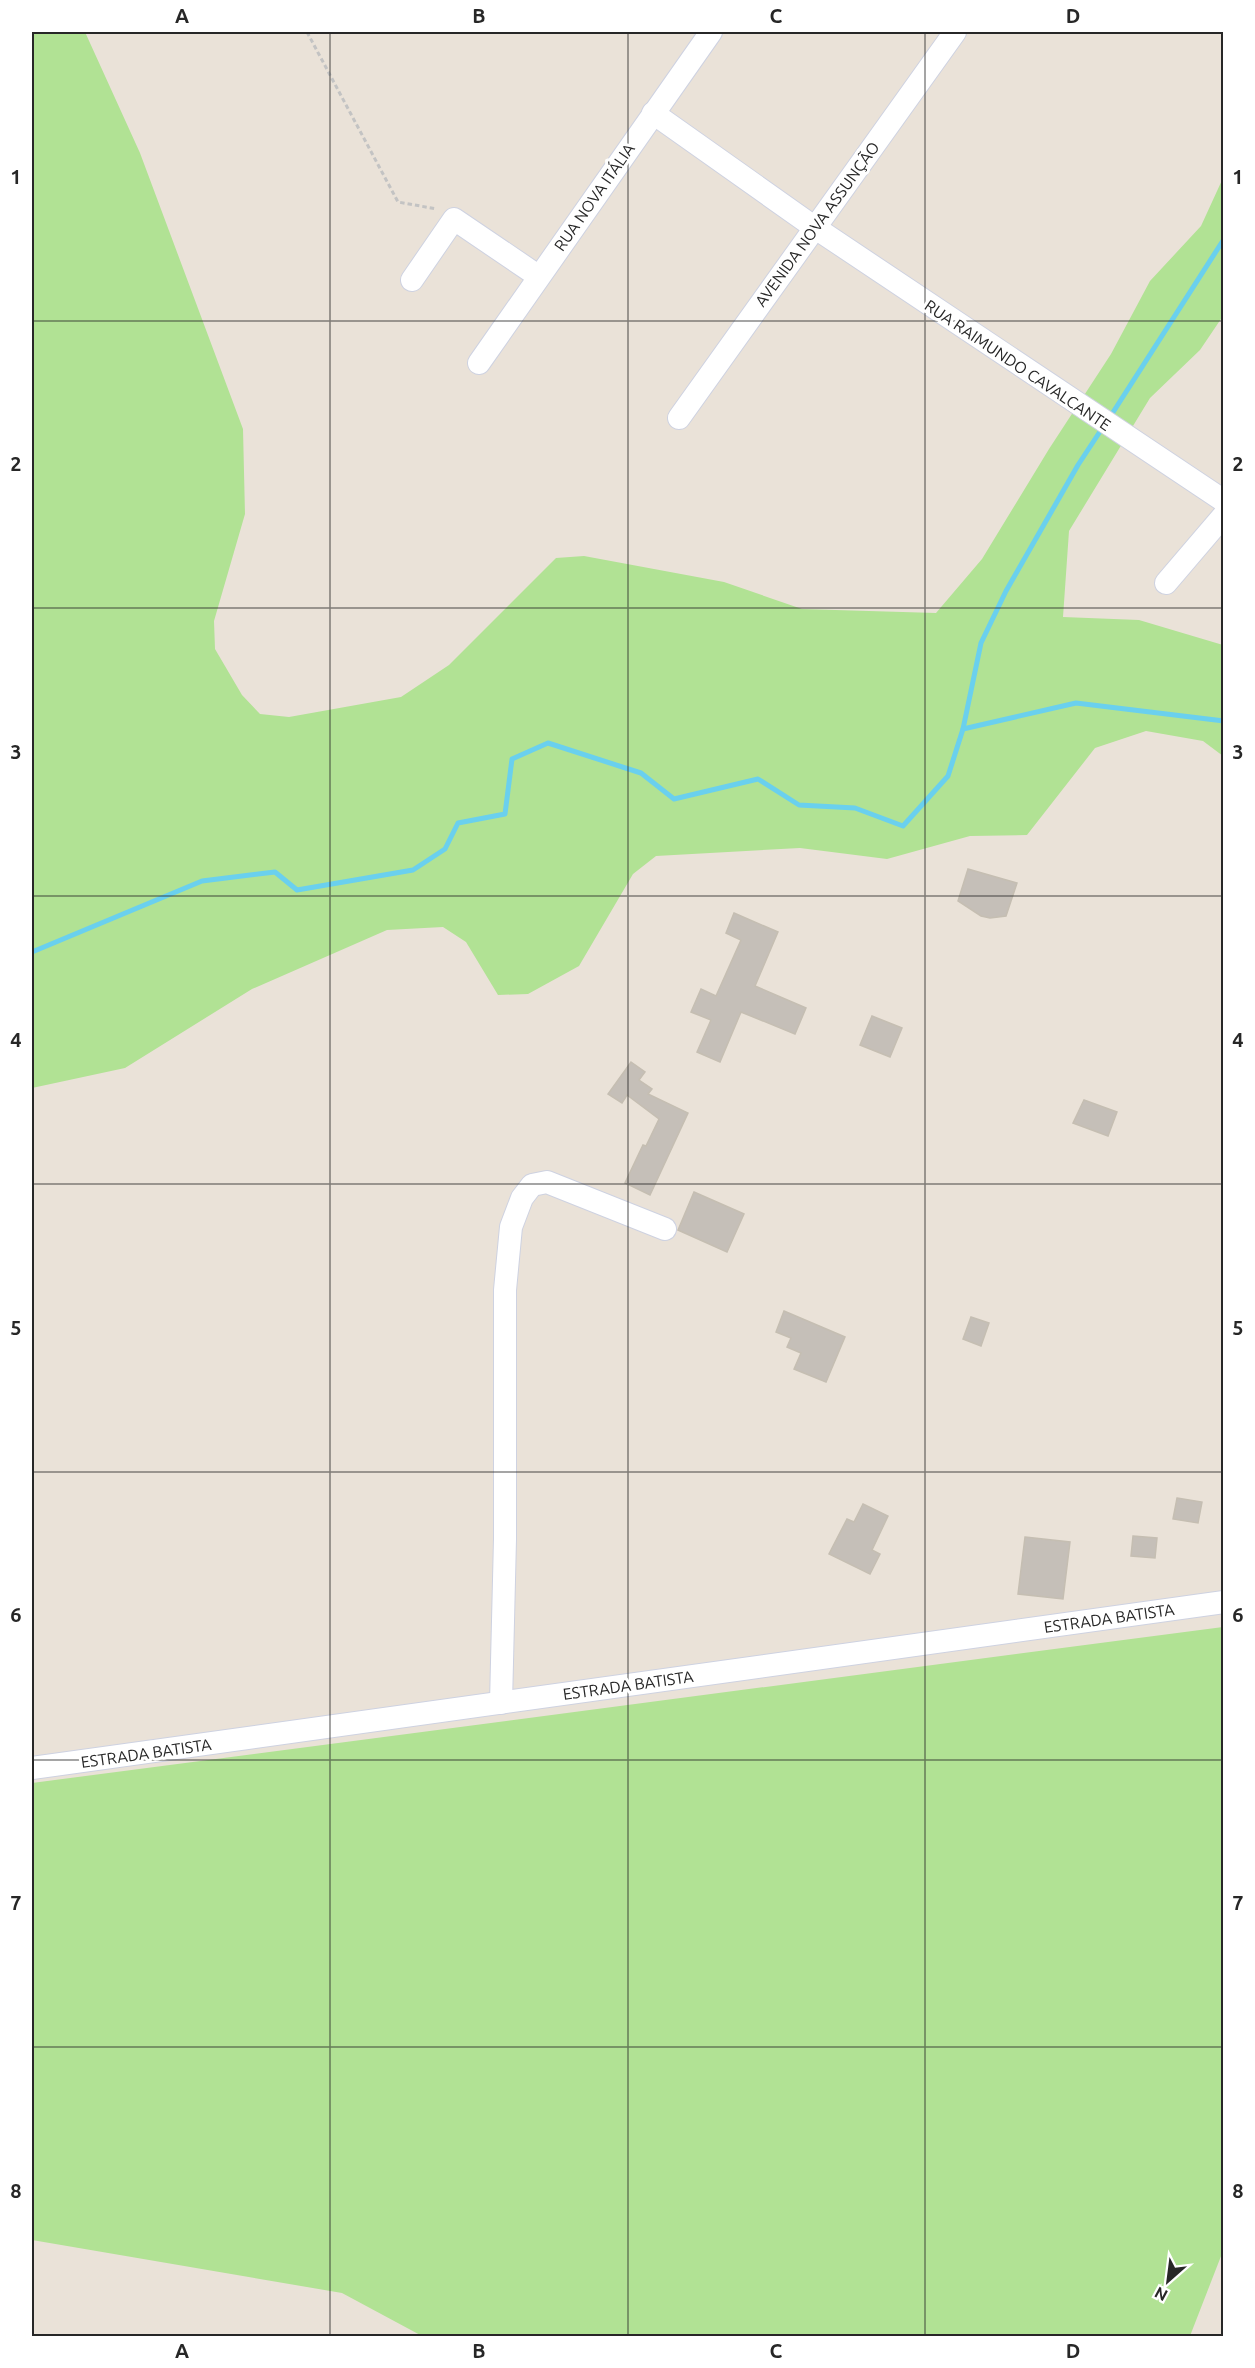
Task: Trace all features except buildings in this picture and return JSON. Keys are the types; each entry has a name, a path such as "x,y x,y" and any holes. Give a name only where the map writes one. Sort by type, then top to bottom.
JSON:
{"street":[{"name":"RUA NOVA ITÁLIA","path":"479,363 711,32"},
{"name":"AVENIDA NOVA ASSUNÇÃO","path":"680,418 955,32"},
{"name":"RUA RAIMUNDO CAVALCANTE","path":"653,113 814,227 1224,501"},
{"path":"412,280 454,219 538,276"},
{"path":"1166,583 1224,515"},
{"path":"501,1703 505,1539 505,1290 511,1227 519,1204 528,1189 541,1182 553,1184 665,1229"},
{"name":"ESTRADA BATISTA","path":"32,1768 1224,1602"}],"path":[{"path":"307,32 398,202 423,208 444,209 454,219"}],"green space":[{"path":"32,32 85,32 140,153 243,429 245,514 214,621 215,649 242,695 260,714 289,717 401,697 449,665 556,558 584,556 724,582 802,609 936,613 982,559 1049,449 1111,354 1150,281 1201,226 1223,178 1223,316 1200,350 1150,398 1069,531 1063,617 1139,620 1223,645 1223,756 1203,741 1146,731 1095,748 1027,835 970,836 887,859 800,848 656,856 633,874 579,966 528,994 498,995 466,942 443,927 387,930 252,989 125,1068 32,1088"},
{"path":"1223,1627 1223,2251 1190,2336 422,2336 342,2293 32,2240 32,1783"}],"waterway":[{"path":"1110,417 1224,239"},
{"path":"963,729 981,643 1006,591 1078,465 1103,427"},
{"path":"32,952 202,881 275,872 297,890 413,870 445,849 458,823 505,814 512,759 548,743 641,773 674,799 758,779 799,805 855,808 903,826 948,776 963,729 1076,703 1224,721"}]}
